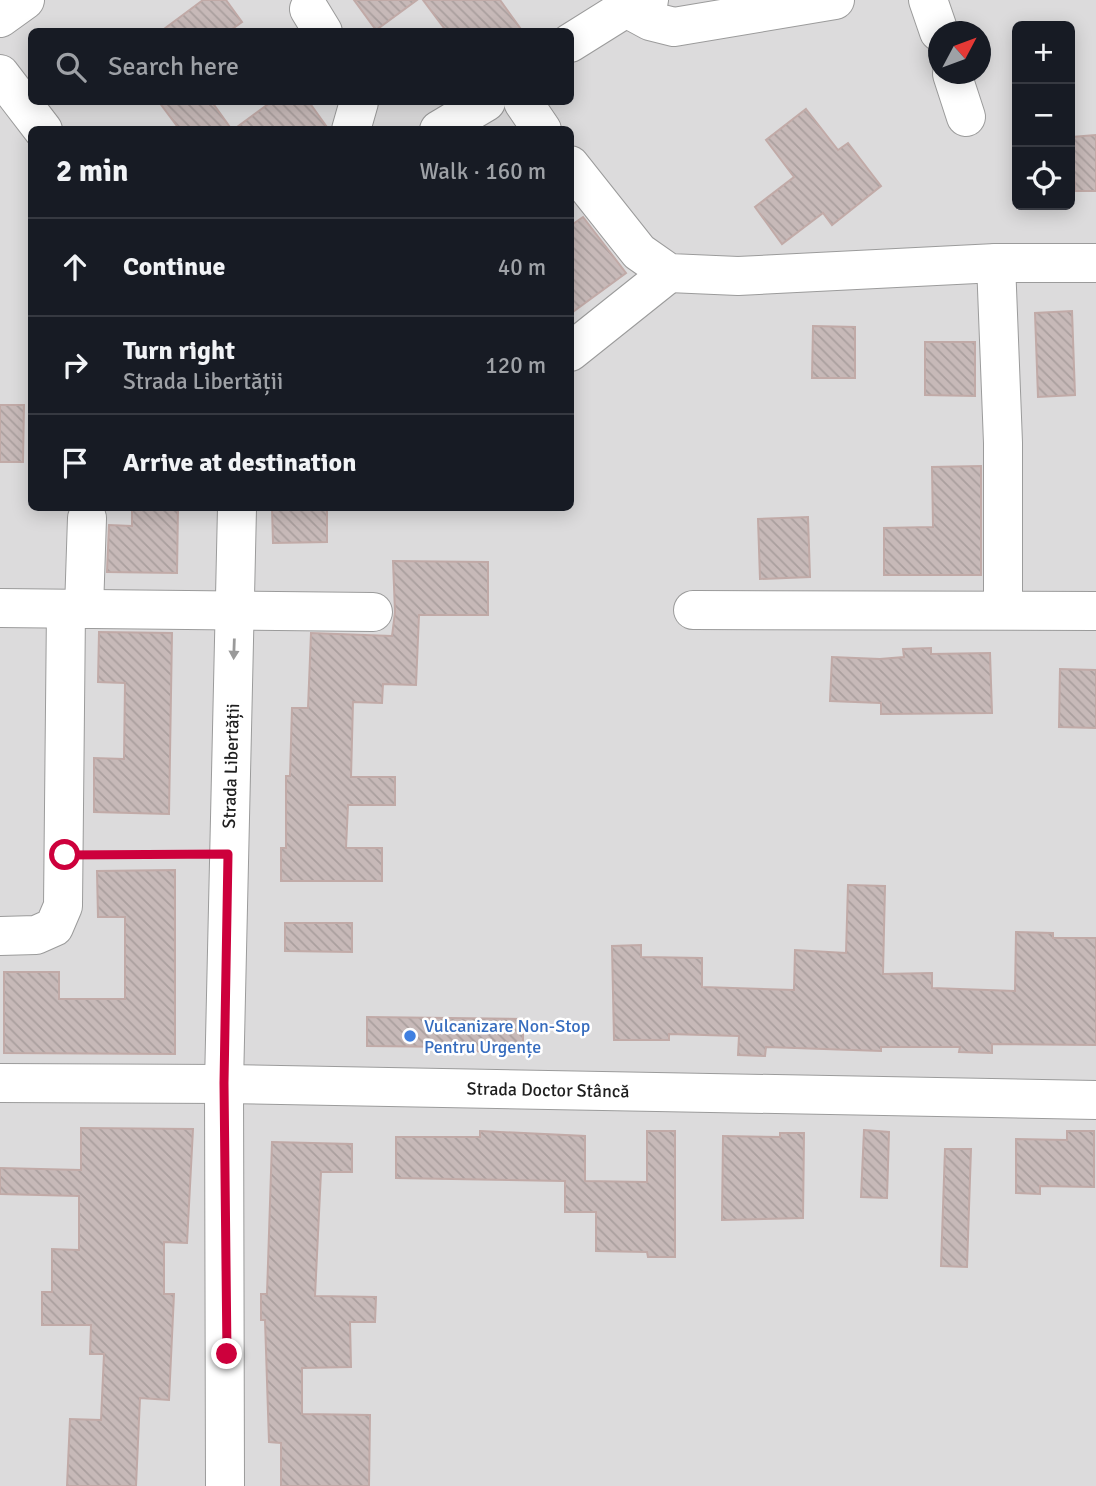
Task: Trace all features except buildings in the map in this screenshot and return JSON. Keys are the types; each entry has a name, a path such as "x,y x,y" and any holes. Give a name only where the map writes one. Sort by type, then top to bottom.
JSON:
{"street":[{"path":"0,18 25,0"},
{"path":"574,40 633,3 650,21 674,27 835,0"},
{"path":"928,0 935,21"},
{"path":"0,74 40,126"},
{"path":"955,84 966,117"},
{"path":"352,126 358,105"},
{"path":"446,126 480,105"},
{"path":"525,105 539,126"},
{"path":"574,171 639,252 669,272 738,276 996,263 1096,263"},
{"path":"996,263 1003,443 1003,610"},
{"path":"574,349 669,272"},
{"name":"Strada Libertății","path":"225,1486 224,1083 237,511"},
{"path":"0,936 36,935 54,927 63,906 75,609 87,518"},
{"path":"0,608 373,612"},
{"path":"693,610 1096,611"},
{"name":"Strada Doctor Stâncă","path":"0,1083 224,1083 1096,1100"}],"path":[{"path":"65,855 228,854"}],"shaded area":[{"path":"0,0 1096,0 1096,1486 0,1486"}],"place":[{"name":"Vulcanizare Non-Stop Pentru Urgențe","path":"410,1036"}],"route":[{"path":"65,855 228,854 224,1083 227,1354"}]}
